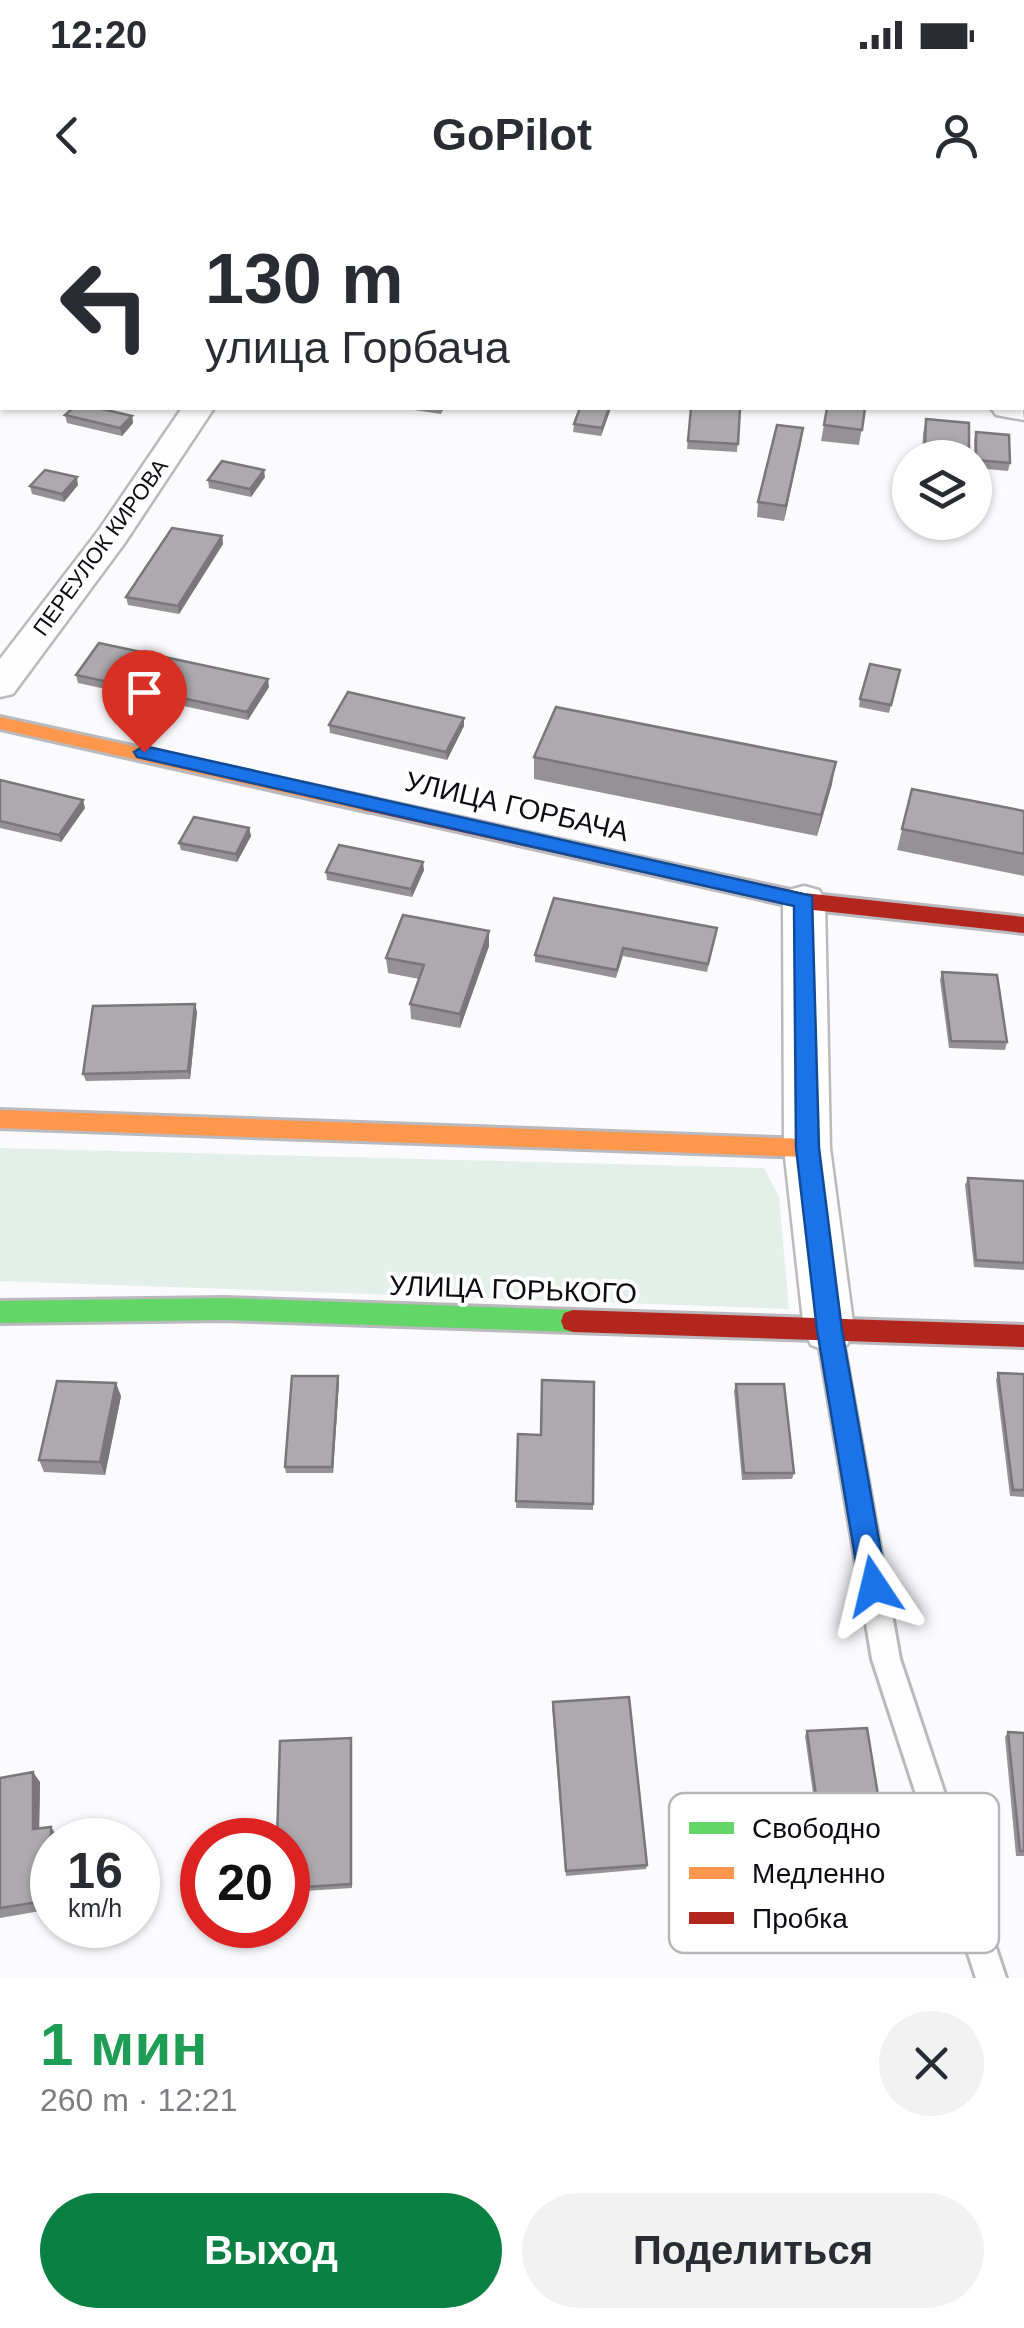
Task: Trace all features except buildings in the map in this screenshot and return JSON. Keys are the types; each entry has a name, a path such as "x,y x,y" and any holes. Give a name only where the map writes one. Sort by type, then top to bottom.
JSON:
{"street":[{"name":"ПЕРЕУЛОК КИРОВА","path":"0,685 112,537 197,410"},
{"name":"УЛИЦА ГОРБАЧА","path":"0,723 804,901 1024,925"},
{"path":"804,901 807,1148 830,1330"},
{"path":"0,1120 807,1148"},
{"name":"УЛИЦА ГОРЬКОГО","path":"0,1312 224,1309 1024,1336"}],"lane":[{"path":"830,1330 886,1659 930,1793"},
{"path":"983,1953 991,1978"}],"shaded area":[{"path":"0,1148 764,1168 779,1197 789,1309 0,1281"}],"traffic: fast":[{"path":"0,1312 224,1309 573,1321"}],"traffic: slow":[{"path":"0,723 370,805"},
{"path":"0,1119 807,1148"}],"traffic: jam":[{"path":"370,805 804,901 1024,925"},
{"path":"573,1321 1024,1336"}],"route":[{"path":"144,752 804,901 807,1148 830,1330 874,1586"}]}
